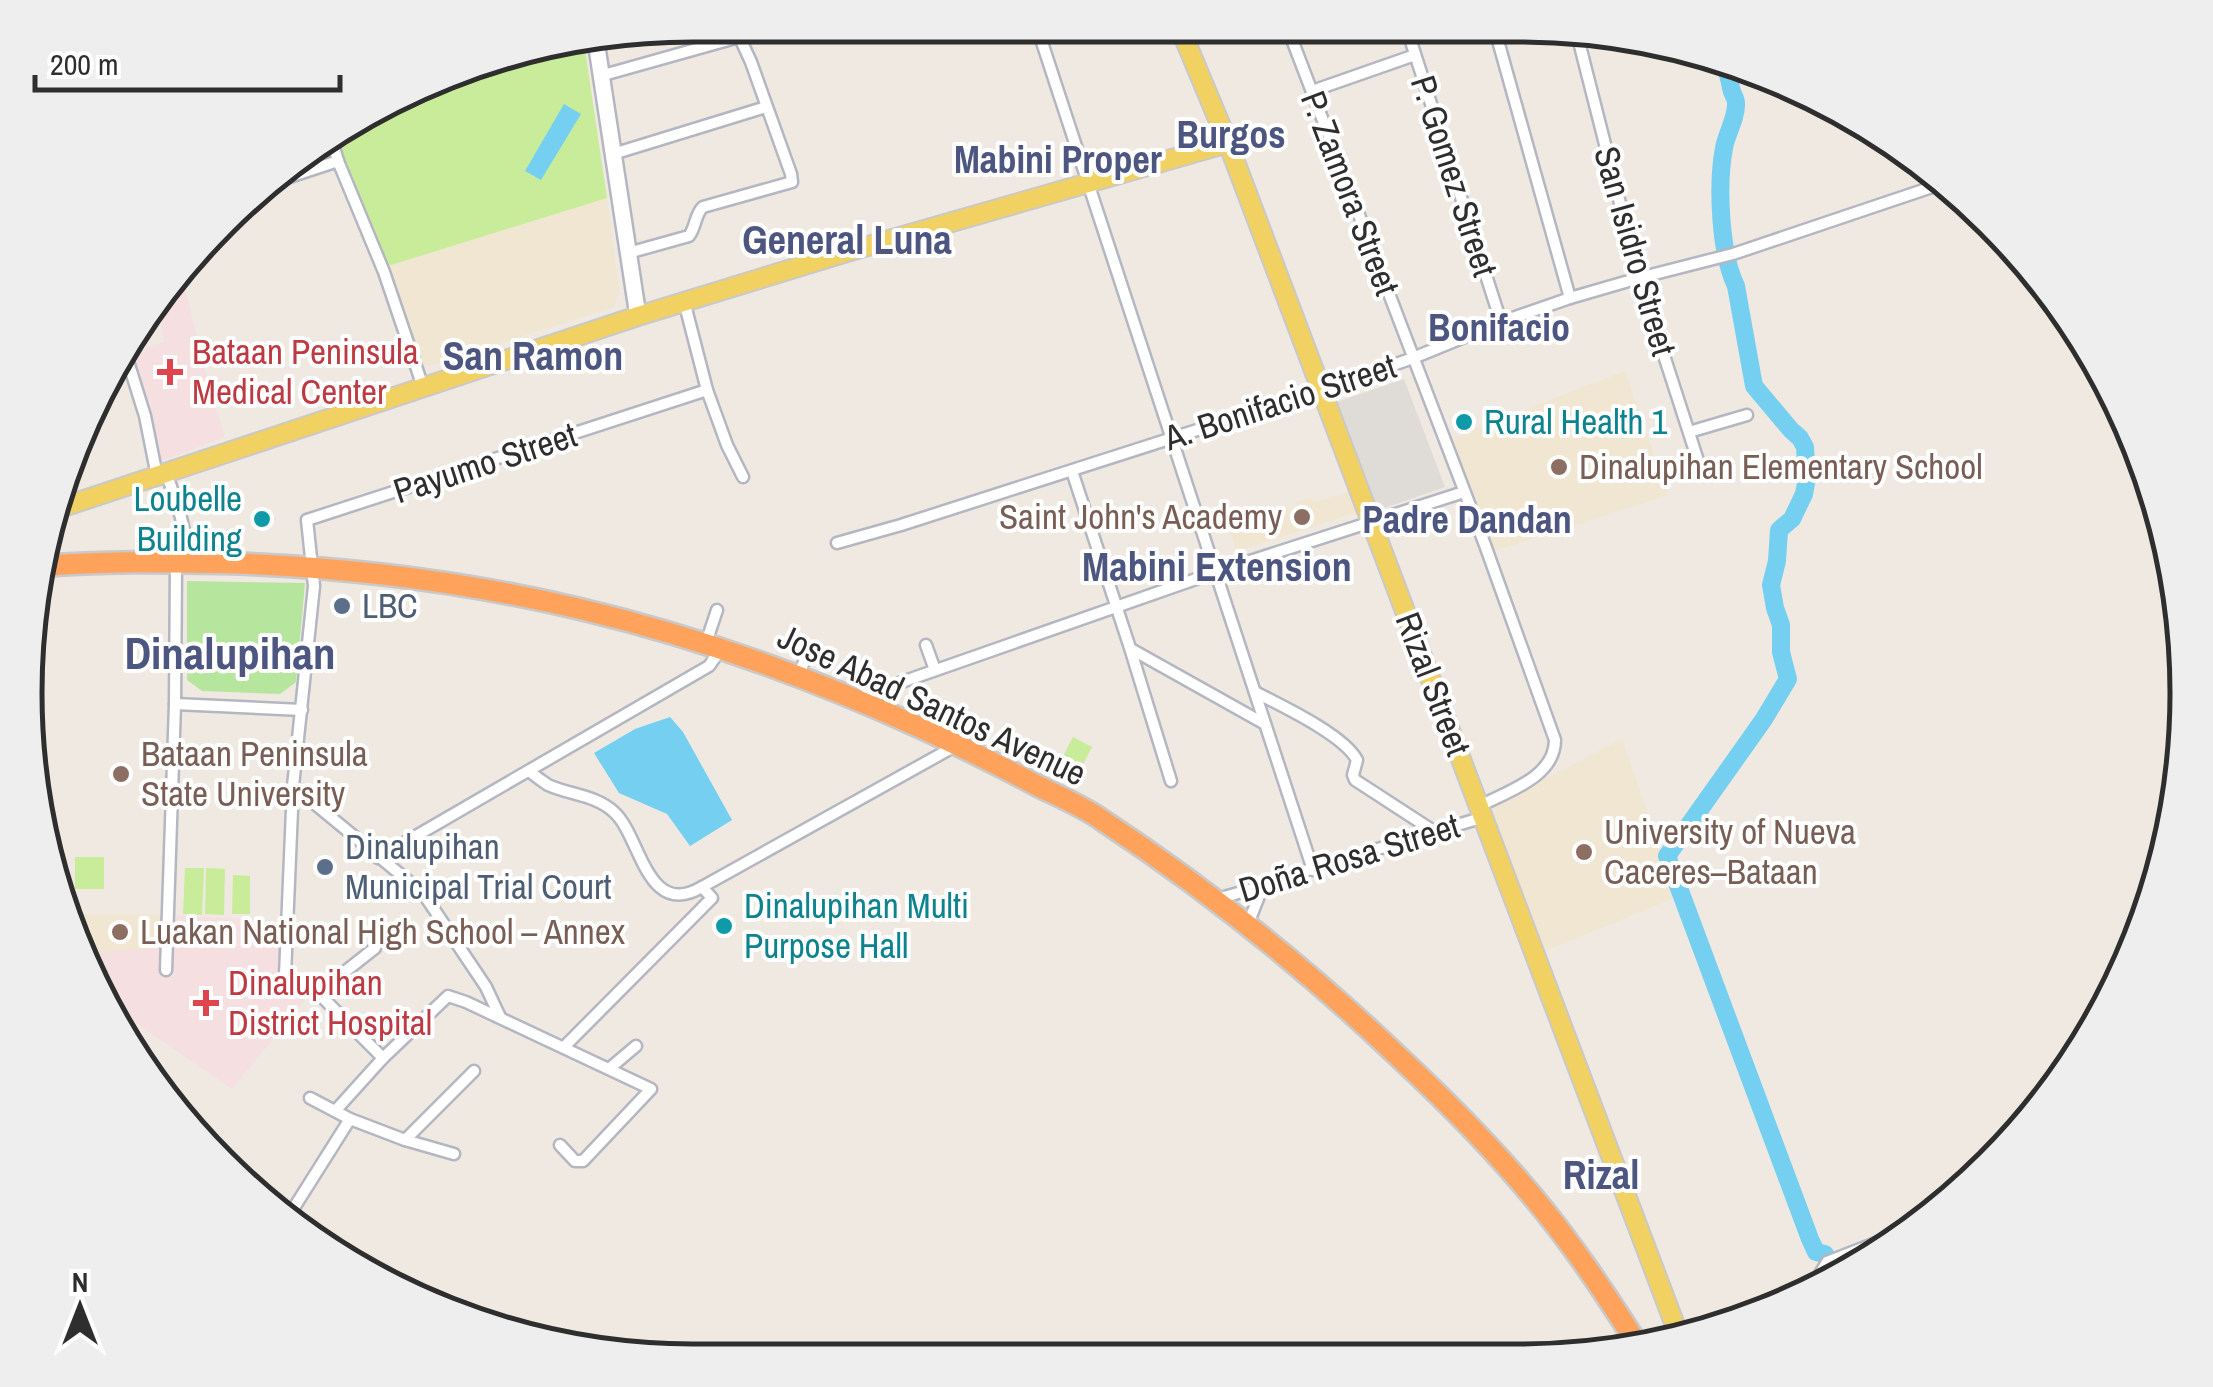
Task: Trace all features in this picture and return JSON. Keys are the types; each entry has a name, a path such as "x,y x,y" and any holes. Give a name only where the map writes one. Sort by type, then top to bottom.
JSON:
{"highway":[{"name":"Jose Abad Santos Avenue","path":"55,566 182,562 314,567 395,574 502,591 609,615 713,645 856,698 958,744 1098,818 1248,924 1337,998 1481,1138 1571,1245 1632,1335"}],"main road":[{"name":"Rizal Street","path":"1186,42 1228,143 1676,1325"},
{"path":"597,50 638,316"},
{"path":"71,504 684,301 1228,143"}],"street":[{"path":"600,76 704,42"},
{"path":"628,254 688,236 703,207 792,182 741,42"},
{"path":"1042,42 1313,870"},
{"name":"P. Zamora Street","path":"1293,42 1464,492"},
{"name":"P. Gomez Street","path":"1411,42 1501,322"},
{"path":"1498,42 1570,298"},
{"name":"San Isidro Street","path":"1580,46 1639,278 1701,470"},
{"path":"1312,92 1415,55"},
{"path":"613,154 766,107"},
{"path":"335,150 384,272 423,387"},
{"path":"306,170 338,161"},
{"name":"A. Bonifacio Street","path":"838,543 1322,390 1570,298 1727,256 1929,188"},
{"path":"684,301 707,390 743,477"},
{"path":"130,368 161,474 182,515 186,533 175,704 166,970"},
{"name":"Payumo Street","path":"314,567 307,520 707,390"},
{"path":"1689,432 1748,415"},
{"path":"1072,471 1171,780"},
{"path":"856,698 1216,572 1464,492"},
{"name":"Doña Rosa Street","path":"1214,900 1435,832 1482,811 1539,774 1552,758 1555,740 1464,492"},
{"path":"314,567 293,786 286,975 318,993 383,1058"},
{"path":"378,858 709,666 717,610"},
{"path":"926,645 935,670"},
{"path":"799,675 810,648"},
{"path":"1130,648 1265,724"},
{"path":"1256,692 1317,726 1350,750 1357,760 1352,774 1355,780 1435,832"},
{"path":"175,704 302,710"},
{"path":"529,771 549,785 604,804 618,814 654,879 667,893 684,896 958,744"},
{"path":"293,786 423,893 486,988 500,1019"},
{"path":"1248,924 1263,886"},
{"path":"564,1047 712,898 702,887"},
{"path":"318,993 375,948"},
{"path":"336,1110 448,996 651,1089 583,1161 575,1161 560,1145"},
{"path":"610,1068 636,1046"},
{"path":"404,1140 474,1071"},
{"path":"310,1098 350,1119 454,1154"},
{"path":"294,1208 350,1119"},
{"path":"1823,1268 1826,1262 1855,1251"}],"shaded area":[{"path":"607,198 619,291 614,307 425,367 388,266"},
{"name":"Bataan Peninsula Medical Center","path":"185,287 225,437 162,461 133,363 141,350 164,342 160,320"},
{"name":"Dinalupihan Elementary School","path":"1625,371 1668,495 1491,552 1451,439"},
{"path":"1404,379 1445,487 1376,511 1337,402"},
{"name":"Saint John's Academy","path":"1351,492 1358,512 1237,551 1230,530 1297,506 1296,502 1311,498 1314,502"},
{"name":"University of Nueva Caceres–Bataan","path":"1622,739 1677,897 1542,952 1491,807"},
{"name":"Luakan National High School – Annex","path":"81,914 163,915 162,948 96,952"},
{"name":"Dinalupihan District Hospital","path":"163,915 281,921 279,982 305,1000 232,1089 130,1019 96,952 162,948"}],"green space":[{"path":"585,52 607,198 388,266 341,147 368,130 444,92 525,65"},
{"path":"187,581 305,583 296,682 280,694 202,691 187,680"},
{"path":"1073,737 1092,747 1076,778 1057,768"},
{"path":"75,857 104,857 104,889 75,889"},
{"path":"185,868 204,868 202,915 183,914"},
{"path":"206,868 225,869 224,915 205,914"},
{"path":"233,875 250,876 250,914 232,914"}],"water":[{"path":"564,104 581,114 541,180 525,171"},
{"path":"670,717 683,732 732,820 690,846 667,814 619,793 594,753 635,729"}],"waterway":[{"path":"1729,77 1736,103 1724,148 1721,181 1726,256 1736,286 1754,386 1800,438 1805,447 1807,478 1792,519 1779,530 1771,585 1788,679 1667,856 1810,1239 1816,1252 1825,1254"}],"place":[{"name":"Bataan Peninsula Medical Center","path":"170,372"},
{"name":"Rural Health 1","path":"1464,422"},
{"name":"Dinalupihan Elementary School","path":"1559,467"},
{"name":"Saint John's Academy","path":"1302,517"},
{"name":"Loubelle Building","path":"262,519"},
{"name":"LBC","path":"342,606"},
{"name":"Bataan Peninsula State University","path":"121,774"},
{"name":"University of Nueva Caceres–Bataan","path":"1584,852"},
{"name":"Dinalupihan Municipal Trial Court","path":"325,867"},
{"name":"Dinalupihan Multi Purpose Hall","path":"724,926"},
{"name":"Luakan National High School – Annex","path":"120,932"},
{"name":"Dinalupihan District Hospital","path":"206,1003"}],"district":[{"name":"Burgos","path":"1231,135"},
{"name":"Mabini Proper","path":"1058,160"},
{"name":"General Luna","path":"847,240"},
{"name":"Bonifacio","path":"1499,328"},
{"name":"San Ramon","path":"533,356"},
{"name":"Padre Dandan","path":"1467,520"},
{"name":"Mabini Extension","path":"1217,567"},
{"name":"Dinalupihan","path":"230,653"},
{"name":"Rizal","path":"1601,1175"}]}
